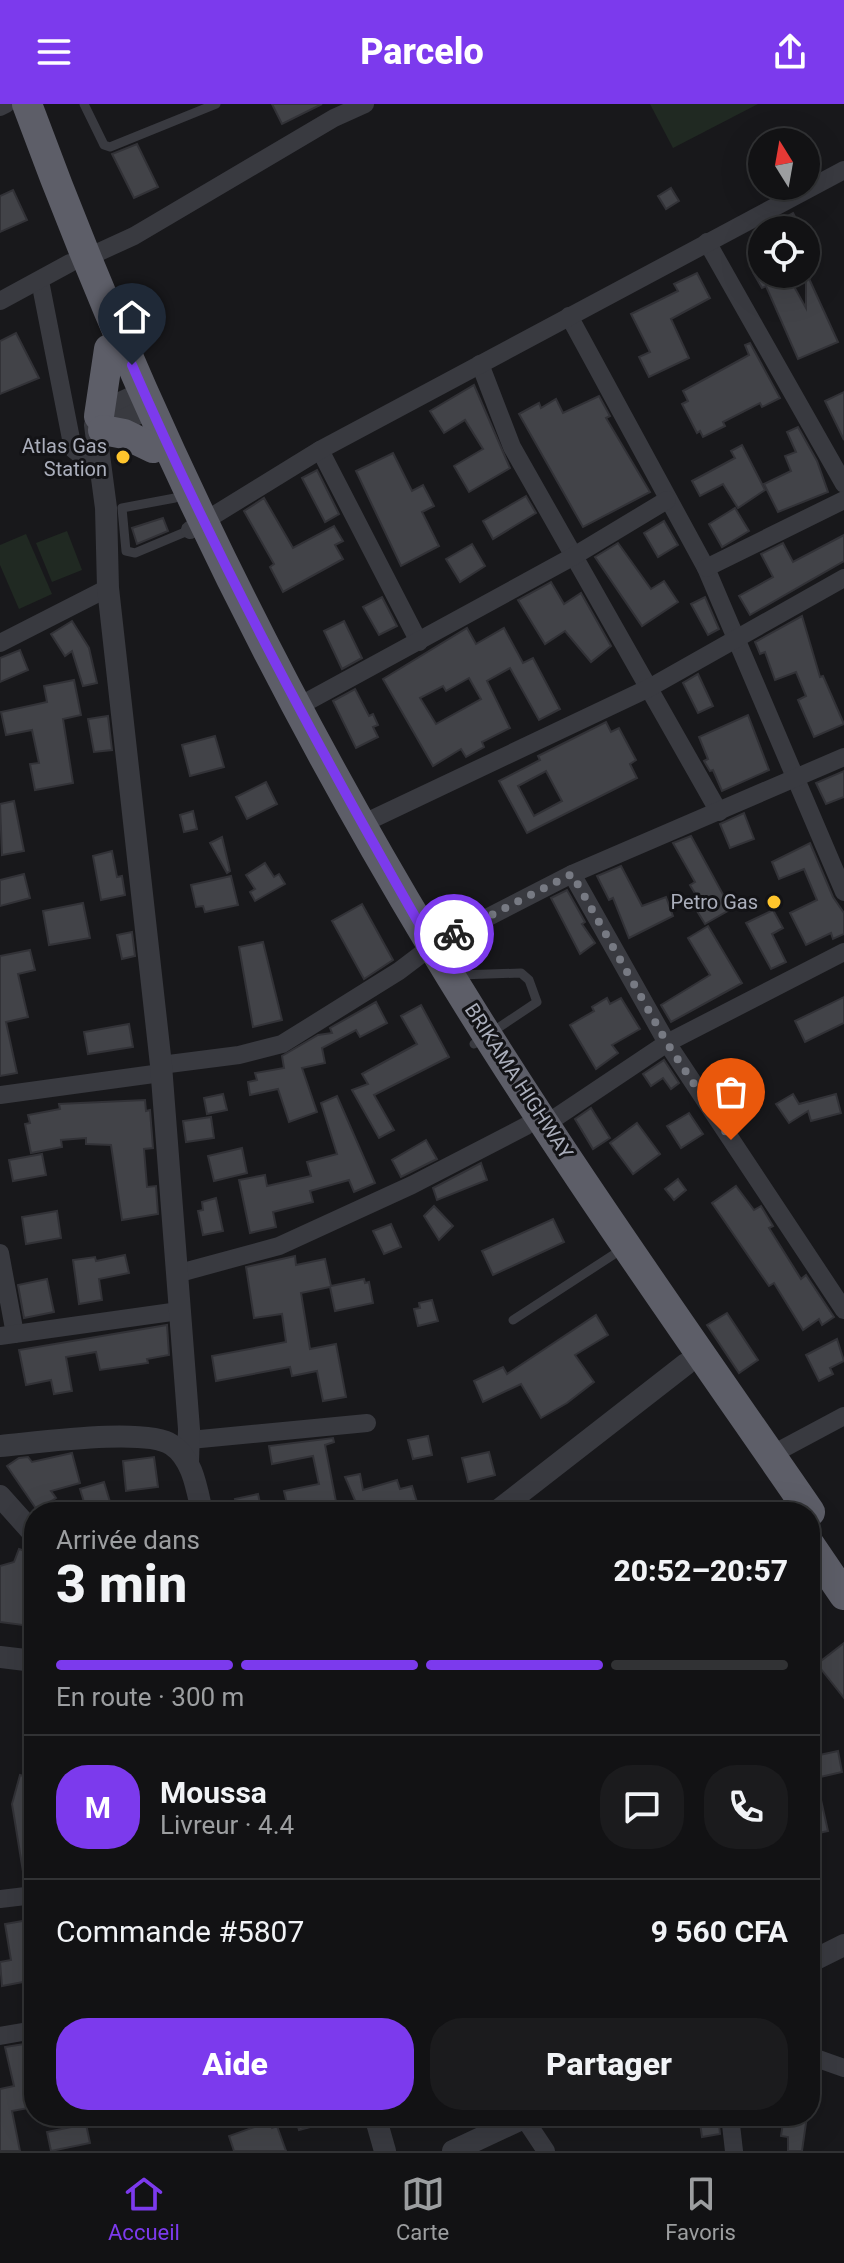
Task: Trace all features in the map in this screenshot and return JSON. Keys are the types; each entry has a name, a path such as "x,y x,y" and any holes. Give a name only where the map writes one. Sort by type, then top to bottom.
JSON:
{"highway":[{"name":"BRIKAMA HIGHWAY","path":"6,104 276,702 613,1255 780,1502"},
{"name":"BRIKAMA HIGHWAY","path":"27,104 109,349 140,403 153,448 175,498 197,526 299,706 425,950 451,976 482,1039"},
{"path":"109,349 100,426 153,448"},
{"name":"BRIKAMA HIGHWAY","path":"536,1125 803,1502"},
{"name":"BRIKAMA HIGHWAY","path":"820,1527 844,1562"},
{"path":"820,1560 844,1595"}],"street":[{"path":"0,107 6,104"},
{"path":"0,301 78,260 134,236 332,111 365,104"},
{"path":"197,526 320,450 844,170"},
{"path":"707,242 844,484"},
{"path":"40,281 73,449 83,457 99,460"},
{"path":"569,316 706,568 844,892"},
{"path":"480,364 512,447 719,812"},
{"path":"140,403 100,426 99,460 114,508 108,588 161,1069 190,1440 188,1463 199,1502"},
{"path":"320,450 419,642"},
{"path":"299,706 574,556 667,500"},
{"path":"706,568 844,500"},
{"path":"362,824 649,688 844,578"},
{"path":"0,643 108,588"},
{"path":"0,1095 239,1055 282,1044 399,971 425,950 572,874 844,757"},
{"path":"572,874 667,1043 844,1310"},
{"path":"176,1274 279,1246 412,1185 536,1125 667,1043 844,952"},
{"path":"0,1253 8,1335 179,1311"},
{"path":"509,1502 686,1364"},
{"path":"771,1455 844,1416"},
{"path":"190,1440 367,1423"},
{"path":"0,1446 124,1437 152,1438 172,1445 188,1463"},
{"path":"0,1496 24,1523"},
{"path":"0,1657 24,1660"},
{"path":"0,1899 24,1896"},
{"path":"820,1957 844,1945"},
{"path":"0,2036 24,2032"},
{"path":"820,2060 844,2068"},
{"path":"378,2126 385,2151"},
{"path":"465,2148 508,2126"},
{"path":"531,2126 546,2151"},
{"path":"731,2126 734,2151"}],"lane":[{"path":"84,104 104,145 110,147 216,104"},
{"path":"175,498 114,508 125,548 129,553 197,526"},
{"path":"451,976 526,976 535,1006 482,1039"},
{"path":"513,1320 613,1255"}],"shaded area":[{"path":"650,104 758,104 673,148"},
{"path":"67,531 82,570 52,582 36,543"},
{"path":"26,534 52,594 19,609 0,565 0,545"}],"building":[{"path":"272,104 322,104 282,124"},
{"path":"137,144 158,187 134,198 112,154"},
{"path":"671,188 679,201 666,209 658,196"},
{"path":"13,190 27,220 0,232 0,196"},
{"path":"697,273 710,298 671,319 689,358 649,377 639,357 650,352 631,314 678,291 674,284"},
{"path":"767,288 795,288 806,308 806,288 813,288 838,342 798,359"},
{"path":"16,333 39,378 0,394 0,341"},
{"path":"750,343 780,398 762,407 760,403 723,422 725,426 703,437 700,431 697,433 682,404 688,401 683,391 749,355 745,345"},
{"path":"474,385 510,468 469,492 454,466 483,449 465,420 444,433 430,411"},
{"path":"844,392 844,440 825,401"},
{"path":"599,396 610,416 606,418 650,492 583,527 519,414 539,403 541,408 556,399 563,413"},
{"path":"798,427 817,461 828,492 778,512 764,484 791,471 785,456 796,452 787,432"},
{"path":"742,445 765,490 738,508 723,484 700,496 692,481 735,458 731,451"},
{"path":"393,453 412,491 423,485 434,506 422,512 439,546 401,566 356,471"},
{"path":"317,470 339,514 325,522 302,478"},
{"path":"526,496 536,513 493,539 483,521"},
{"path":"264,498 293,548 334,526 343,541 335,545 343,559 283,592 270,567 274,564 244,511"},
{"path":"735,508 749,531 722,547 709,524"},
{"path":"163,518 168,531 137,544 132,528"},
{"path":"664,521 678,545 658,557 644,533"},
{"path":"844,535 844,561 750,615 739,596 773,577 761,554 783,543 793,562"},
{"path":"618,543 651,589 664,581 678,602 642,626 595,557"},
{"path":"472,544 485,566 460,582 446,559"},
{"path":"551,582 564,604 581,593 611,646 591,662 565,631 545,644 518,600"},
{"path":"382,597 397,626 379,635 363,607"},
{"path":"705,597 719,629 708,635 691,604"},
{"path":"802,616 820,677 823,676 844,724 814,737 798,700 806,696 796,672 775,680 765,652 760,654 755,642"},
{"path":"72,621 89,648 97,683 83,686 72,651 65,656 51,634"},
{"path":"344,621 362,658 342,669 324,631"},
{"path":"467,628 476,644 504,628 523,663 533,658 560,709 539,720 510,668 487,681 510,728 482,742 484,747 466,757 461,749 433,766 383,679","holes":["469,678 481,699 436,724 420,698 443,686 446,691"]},
{"path":"20,650 28,670 0,682 0,658"},
{"path":"698,674 713,706 698,713 683,683"},
{"path":"74,680 81,715 63,719 73,783 35,790 30,764 39,763 32,730 6,735 1,712 47,702 44,686"},
{"path":"355,689 369,716 373,714 378,725 373,727 378,737 356,748 333,701"},
{"path":"748,715 769,770 722,791 713,770 710,771 704,761 708,759 699,737"},
{"path":"108,716 112,750 94,752 88,719"},
{"path":"606,722 611,732 619,728 636,760 630,764 637,778 527,833 499,781 540,760 538,756","holes":["546,771 562,801 534,816 518,786"]},
{"path":"215,736 224,767 190,776 182,745"},
{"path":"844,771 844,797 826,804 816,783"},
{"path":"266,782 277,804 247,819 236,797"},
{"path":"14,801 24,851 2,855 0,804"},
{"path":"193,811 197,829 184,832 180,815"},
{"path":"744,813 754,839 730,848 720,824"},
{"path":"691,836 731,909 705,924 697,911 704,908 690,885 695,882 673,843"},
{"path":"222,837 230,871 227,873 210,843"},
{"path":"810,843 833,897 844,913 844,934 833,939 831,933 806,945 790,913 817,900 804,869 779,879 772,862"},
{"path":"112,851 117,877 122,876 125,895 101,900 93,856"},
{"path":"265,863 274,877 279,874 285,884 255,901 250,892 255,889 246,875"},
{"path":"621,866 642,906 666,897 673,916 629,938 613,898 609,900 597,876"},
{"path":"24,874 30,898 0,906 0,880"},
{"path":"231,876 238,905 205,912 203,906 196,907 191,885"},
{"path":"567,890 585,922 582,924 595,943 580,954 551,898"},
{"path":"83,903 90,938 49,945 43,911"},
{"path":"362,904 393,960 364,979 332,921"},
{"path":"773,910 783,928 772,934 786,962 771,969 746,923"},
{"path":"708,926 742,983 671,1022 661,1005 710,975 688,938"},
{"path":"132,932 135,956 122,959 117,935"},
{"path":"263,942 282,1020 253,1027 239,947"},
{"path":"30,950 35,970 18,974 28,1017 6,1022 17,1073 0,1076 0,956"},
{"path":"844,997 844,1023 805,1042 795,1021"},
{"path":"607,998 610,1004 621,998 640,1029 612,1045 618,1053 596,1069 570,1025 594,1011 592,1007"},
{"path":"376,1002 387,1023 360,1037 356,1030 322,1048 325,1063 302,1068 317,1112 289,1122 278,1089 250,1095 248,1082 257,1080 255,1073 284,1068 282,1056 318,1035 332,1033 330,1028"},
{"path":"421,1005 449,1057 374,1095 394,1130 379,1138 352,1090 368,1084 362,1074 417,1044 401,1016"},
{"path":"129,1024 133,1047 88,1054 84,1032"},
{"path":"664,1060 679,1083 671,1089 663,1078 651,1086 643,1074"},
{"path":"223,1094 227,1110 207,1114 204,1098"},
{"path":"793,1094 799,1104 836,1094 841,1113 811,1121 808,1111 789,1123 776,1104"},
{"path":"337,1096 375,1183 354,1192 349,1180 310,1191 313,1202 273,1212 276,1227 250,1233 239,1180 265,1175 267,1186 311,1176 307,1162 337,1154 321,1103"},
{"path":"145,1100 146,1111 150,1110 153,1148 144,1149 147,1187 156,1186 158,1214 122,1220 111,1145 86,1144 86,1138 61,1140 62,1147 31,1153 25,1124 30,1123 28,1115 60,1109 59,1104"},
{"path":"591,1108 610,1138 593,1149 575,1119"},
{"path":"689,1113 703,1134 681,1148 667,1126"},
{"path":"211,1117 214,1138 186,1142 183,1121"},
{"path":"637,1123 660,1154 633,1174 610,1143"},
{"path":"426,1140 437,1159 401,1177 392,1160"},
{"path":"242,1148 247,1173 214,1181 208,1156"},
{"path":"42,1154 46,1175 13,1181 9,1160"},
{"path":"481,1163 487,1180 437,1200 433,1188"},
{"path":"678,1179 686,1190 674,1200 665,1189"},
{"path":"736,1186 754,1210 761,1206 773,1226 769,1228 801,1279 806,1275 834,1317 822,1325 819,1319 803,1330 774,1283 769,1286 712,1203"},
{"path":"216,1198 223,1231 203,1235 198,1211 203,1210 202,1202"},
{"path":"434,1206 453,1226 439,1240 424,1216"},
{"path":"57,1211 61,1238 26,1244 22,1217"},
{"path":"553,1219 564,1242 493,1275 482,1251"},
{"path":"391,1224 401,1247 384,1254 373,1231"},
{"path":"125,1255 129,1273 99,1279 102,1300 79,1304 73,1260 95,1257 96,1261"},
{"path":"295,1256 296,1265 325,1259 331,1286 364,1279 365,1283 369,1282 373,1303 335,1311 330,1287 301,1293 310,1349 336,1344 346,1397 323,1401 317,1371 292,1376 290,1367 216,1381 212,1356 286,1342 282,1314 254,1318 246,1267"},
{"path":"47,1279 54,1312 24,1318 18,1285"},
{"path":"432,1300 438,1321 418,1326 414,1309 420,1308 419,1303"},
{"path":"727,1313 758,1360 739,1373 707,1325"},
{"path":"596,1315 608,1335 575,1355 594,1382 567,1403 541,1418 521,1384 483,1402 474,1381 503,1367 507,1374"},
{"path":"167,1325 169,1355 147,1359 148,1363 100,1370 96,1352 66,1357 72,1391 54,1394 51,1380 26,1385 19,1350"},
{"path":"837,1339 844,1361 830,1368 833,1374 819,1381 806,1355"},
{"path":"428,1436 432,1455 413,1459 408,1440"},
{"path":"333,1438 334,1442 325,1445 336,1502 287,1502 284,1491 319,1484 313,1456 272,1464 269,1446"},
{"path":"489,1452 495,1475 468,1482 462,1458"},
{"path":"72,1453 80,1483 51,1491 56,1498 50,1502 32,1502 7,1466 19,1458 28,1457 32,1462"},
{"path":"154,1457 158,1487 126,1491 123,1461"},
{"path":"360,1474 363,1490 397,1480 400,1489 412,1486 417,1502 356,1502 345,1477"},
{"path":"104,1482 110,1502 84,1502 80,1489"},
{"path":"258,1494 260,1502 236,1502 235,1499"},
{"path":"19,1549 24,1551 24,1625 0,1622 0,1566 14,1562"},
{"path":"844,1643 844,1698 820,1668 820,1662"},
{"path":"838,1751 842,1772 820,1777 820,1755"},
{"path":"20,1775 24,1776 24,1878 12,1804"},
{"path":"820,1796 828,1831 820,1833"},
{"path":"24,1921 24,1982 2,1986 0,1962 11,1960 5,1924"},
{"path":"24,2044 24,2109 12,2111 20,2151 0,2151 0,2089 14,2086 5,2047"},
{"path":"86,2126 90,2143 51,2151 47,2132"},
{"path":"258,2126 277,2126 286,2151 234,2151 229,2136"},
{"path":"700,2126 719,2126 720,2134 702,2137"},
{"path":"782,2126 806,2126 802,2151 788,2151 788,2137 781,2136"}],"way so far":[{"path":"454,934 572,874 667,1043 731,1140"}],"place":[{"name":"Atlas Gas Station","path":"123,457"},
{"name":"Petro Gas","path":"774,902"}],"route":[{"path":"132,365 204,521 330,768 432,946 454,934"}]}
